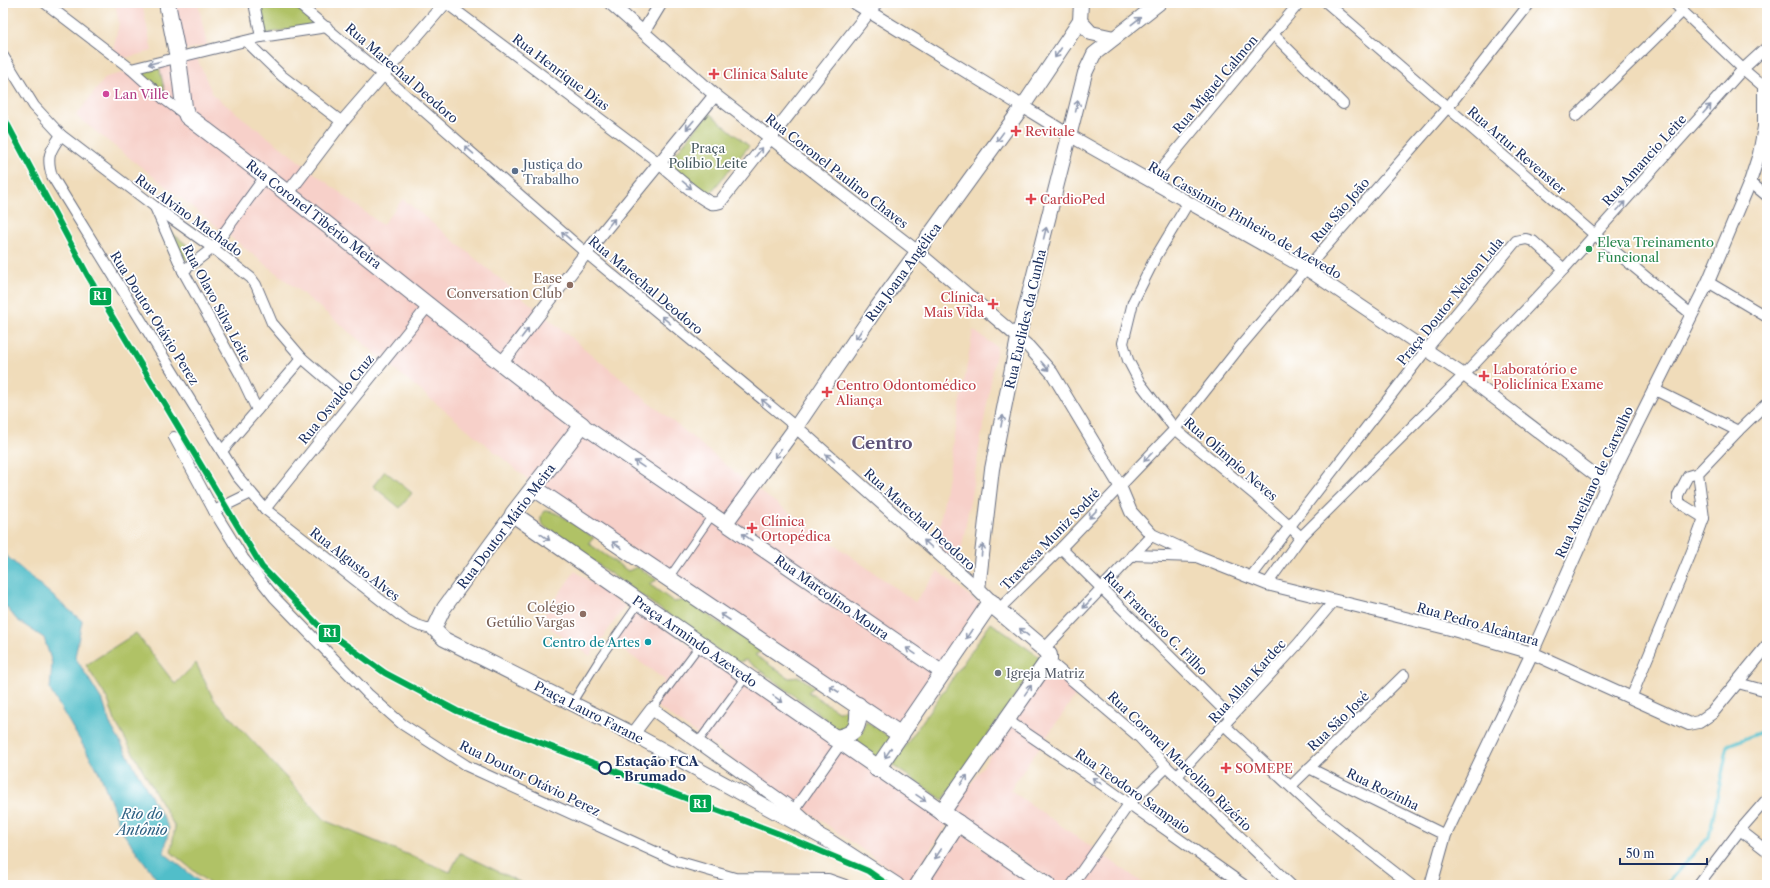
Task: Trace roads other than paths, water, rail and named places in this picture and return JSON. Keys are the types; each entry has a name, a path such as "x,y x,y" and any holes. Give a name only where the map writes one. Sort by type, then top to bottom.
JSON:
{"main road":[{"path":"166,3 178,58 184,107 187,116"},
{"path":"1081,3 1080,21 1091,33 1114,38 1159,3"},
{"name":"Rua Joana Angélica","path":"726,523 796,428 878,306 1023,106 1080,21"},
{"name":"Rua Euclides da Cunha","path":"978,589 992,469 1018,338 1085,73 1094,54 1114,38"},
{"name":"Rua Coronel Tibério Meira","path":"187,116 266,175 501,364 582,425"},
{"name":"Rua Doutor Mário Meira","path":"434,629 444,608 513,514 582,425"},
{"name":"Rua Marcolino Moura","path":"582,425 944,673"},
{"path":"534,488 901,734"},
{"name":"Praça Armindo Azevedo","path":"513,514 1047,885"},
{"path":"942,812 1007,720 1046,654 994,606 978,589"},
{"path":"877,768 944,673 994,606"},
{"name":"Praça Lauro Farane","path":"434,629 444,639 633,734 829,840 897,885"},
{"path":"838,740 856,730 859,723 858,705"},
{"path":"918,885 958,823"}],"street":[{"name":"Rua Coronel Tibério Meira","path":"45,3 131,69 164,99 187,116"},
{"path":"254,3 261,37"},
{"name":"Rua Marechal Deodoro","path":"297,3 328,27 586,253 796,428 978,589"},
{"path":"288,193 342,122 384,76 446,3"},
{"name":"Rua Henrique Dias","path":"446,3 659,163"},
{"name":"Rua Coronel Paulino Chaves","path":"610,3 644,31 715,95 918,252 1028,346 1052,373 1120,486 1131,512 1152,535"},
{"path":"644,31 660,3"},
{"name":"Rua Cassimiro Pinheiro de Azevedo","path":"855,3 872,7 1070,135 1306,269 1464,375 1607,484"},
{"name":"Rua Miguel Calmon","path":"1151,181 1299,3"},
{"name":"Rua Artur Revenster","path":"1327,3 1595,235 1691,314"},
{"name":"Rua São João","path":"1120,486 1175,429 1239,348 1448,107 1530,3"},
{"path":"1674,3 1743,69 1765,84"},
{"path":"659,163 712,203 717,204 720,202 872,7"},
{"path":"1576,116 1684,11"},
{"path":"131,69 261,37 328,27"},
{"path":"1273,34 1343,104"},
{"path":"246,41 282,76 342,122"},
{"name":"Rua Amancio Leite","path":"1564,269 1743,69 1767,46"},
{"name":"Rua Alvino Machado","path":"3,56 34,106 61,135 154,206 213,248 254,281 272,323 302,358 351,400"},
{"name":"Rua Aureliano de Carvalho","path":"1431,885 1445,835 1532,653 1607,484 1653,389 1708,282 1750,182 1759,154 1764,127 1765,84"},
{"path":"501,364 586,253 715,95"},
{"name":"Rua Doutor Otávio Perez","path":"61,135 50,151 48,165 52,176 237,476 265,509"},
{"path":"183,271 213,248 266,175"},
{"path":"1750,182 1767,196"},
{"name":"Rua Olímpio Neves","path":"1188,203 1154,260 1133,302 1123,343 1128,360 1140,383 1175,429 1256,496 1301,537"},
{"name":"Rua Olavo Silva Leite","path":"154,206 183,271 240,374 257,410"},
{"name":"Praça Doutor Nelson Lula","path":"1250,578 1426,350 1516,241 1526,239 1533,241 1564,269"},
{"path":"1267,584 1301,537 1464,375 1564,269"},
{"path":"1708,282 1767,316"},
{"name":"Rua Osvaldo Cruz","path":"265,509 428,305"},
{"path":"222,452 302,358"},
{"path":"1653,389 1738,431"},
{"path":"1704,518 1678,502 1678,495 1688,476 1698,473 1767,403"},
{"name":"Rua Doutor Otávio Perez","path":"174,437 214,511 243,558 274,597 368,694 402,724 467,766 673,860 735,878 828,879 845,885"},
{"path":"1631,698 1704,518 1698,473"},
{"name":"Travessa Muniz Sodré","path":"994,606 1061,548 1120,486"},
{"path":"214,511 251,493"},
{"name":"Rua Algusto Alves","path":"265,509 412,624 423,628 434,629"},
{"path":"668,579 713,514"},
{"path":"1046,654 1132,555 1152,535"},
{"name":"Rua Pedro Alcântara","path":"1152,535 1199,557 1267,584 1450,629 1532,653 1689,724 1699,722 1712,713 1738,683"},
{"name":"Rua Francisco C. Filho","path":"1061,548 1103,588 1231,717"},
{"path":"1132,555 1199,557"},
{"name":"Rua Allan Kardec","path":"1177,776 1297,645 1334,601"},
{"path":"572,703 599,660 640,603"},
{"path":"633,734 700,645"},
{"path":"1767,646 1738,683 1767,691"},
{"name":"Rua Coronel Marcolino Rizério","path":"1046,654 1140,738 1167,767 1289,884"},
{"name":"Rua São José","path":"1291,786 1404,675"},
{"path":"698,742 746,677"},
{"name":"Praça Lauro Farane","path":"652,709 794,810 829,840"},
{"name":"Rua Teodoro Sampaio","path":"1007,720 1244,885"},
{"path":"1224,725 1320,814 1411,885"},
{"path":"794,810 838,740"},
{"path":"1072,885 1129,804 1167,767"},
{"name":"Rua Rozinha","path":"1309,768 1445,835"},
{"path":"1698,885 1740,830 1767,799"},
{"path":"1740,830 1767,851"}],"water":[{"name":"Rio do Antônio","path":"3,553 82,621 75,657 103,702 110,724 169,828 164,853 204,885 161,885 123,833 100,774 50,690 52,663 44,638 17,620 3,603"}],"waterway":[{"path":"1665,885 1709,837 1728,745 1767,730"}],"place":[{"name":"Clínica Salute","path":"714,74"},
{"name":"Lan Ville","path":"106,94"},
{"name":"Revitale","path":"1016,131"},
{"name":"Justiça do Trabalho","path":"515,171"},
{"name":"CardioPed","path":"1031,199"},
{"name":"Eleva Treinamento Funcional","path":"1589,249"},
{"name":"Ease Conversation Club","path":"570,285"},
{"name":"Clínica Mais Vida","path":"993,304"},
{"name":"Laboratório e Policlínica Exame","path":"1484,376"},
{"name":"Centro Odontomédico Aliança","path":"827,392"},
{"name":"Clínica Ortopédica","path":"752,528"},
{"name":"Colégio Getúlio Vargas","path":"583,614"},
{"name":"Centro de Artes","path":"648,642"},
{"name":"Igreja Matriz","path":"998,673"},
{"name":"Estação FCA - Brumado","path":"605,768"},
{"name":"SOMEPE","path":"1226,768"}],"district":[{"name":"Centro","path":"882,443"}],"park label":[{"name":"Praça Políbio Leite","path":"708,156"}]}
